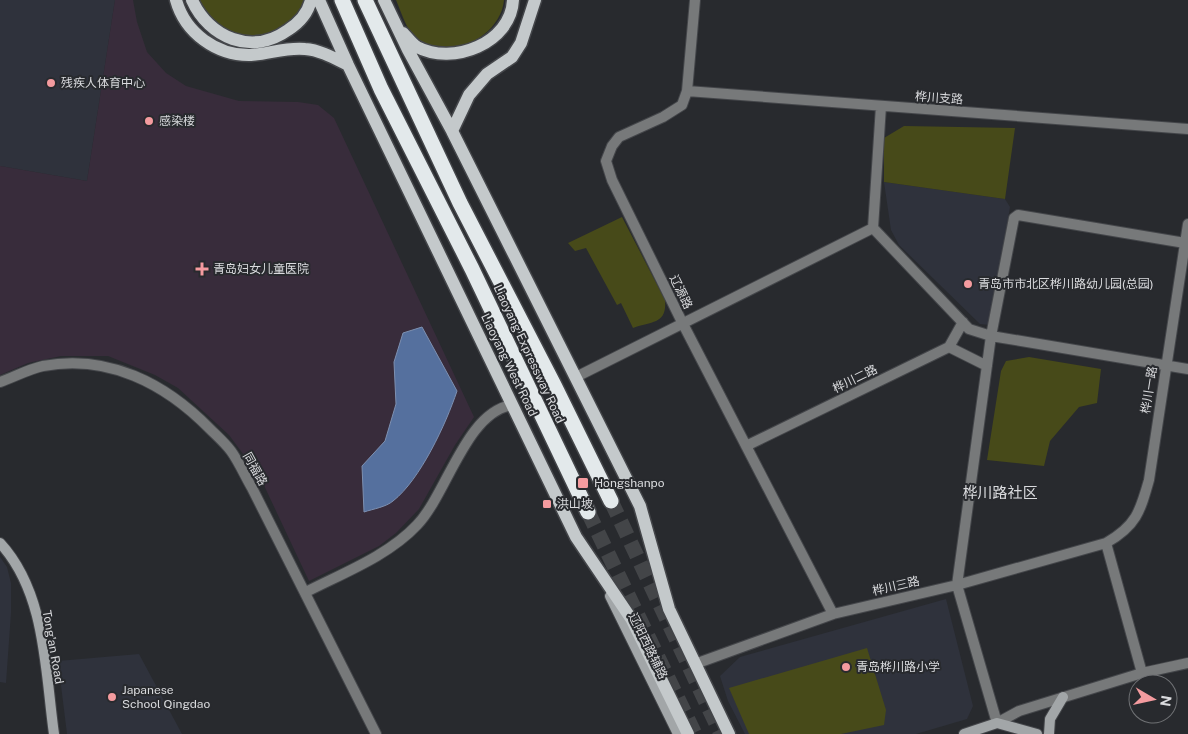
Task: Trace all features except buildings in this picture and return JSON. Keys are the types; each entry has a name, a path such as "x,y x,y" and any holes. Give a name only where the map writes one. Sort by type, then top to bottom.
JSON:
{"highway":[{"name":"Liaoyang Expressway Road","path":"342,0 381,89 472,269 588,512"},
{"name":"Liaoyang Expressway Road","path":"365,0 460,203 554,385 611,501"}],"main road":[{"path":"176,0 187,24 211,45 224,51 250,55 291,48 305,49 333,57 348,65"},
{"path":"192,0 196,10 216,31 242,43 252,43 270,40 293,27 308,10 311,0"},
{"name":"Liaoyang West Road","path":"319,0 348,65 576,537 632,620 688,734"},
{"path":"384,0 396,27 452,131 640,506 669,609 729,734"},
{"path":"396,27 416,46 442,54 469,51 498,35 513,12 513,0"},
{"path":"452,131 469,95 487,74 512,57 521,43 535,0"}],"street":[{"path":"687,91 694,0"},
{"name":"桦川支路","path":"687,91 1188,129"},
{"name":"辽源路","path":"687,91 682,105 663,117 619,137 612,146 606,161 612,180 682,322 833,614"},
{"path":"882,106 873,228 970,329 991,336 1188,369"},
{"path":"997,723 957,585 991,336 1014,218 1018,214 1185,243"},
{"name":"桦川一路","path":"1106,543 1125,532 1136,520 1149,480 1188,224"},
{"path":"576,377 682,322 873,228"},
{"path":"963,322 949,347 987,366"},
{"name":"桦川二路","path":"746,446 949,347"},
{"name":"同福路","path":"0,382 41,366 75,363 108,366 141,377 172,395 202,420 231,450 306,592 376,734"},
{"path":"306,592 395,545 418,525 436,498 470,438 487,418 505,406 512,405"},
{"name":"Tong'an Road","path":"0,543 11,556 28,586 40,631 54,734"},
{"path":"1106,543 1142,673"},
{"name":"桦川三路","path":"695,664 833,614 957,585 1106,543"},
{"name":"辽阳西路辅路","path":"597,568 678,734"},
{"path":"964,734 997,723 1019,711 1142,673 1188,663"},
{"path":"1049,734 1050,719 1063,698"},
{"path":"997,723 1037,734"}],"shaded area":[{"name":"残疾人体育中心","path":"0,0 115,0 87,181 0,166"},
{"name":"青岛妇女儿童医院","path":"115,0 133,0 137,22 147,52 166,73 186,86 239,101 298,102 318,105 334,118 474,417 455,445 419,509 396,533 379,546 309,581 260,477 229,435 178,388 155,375 108,356 61,356 28,363 0,375 0,166 87,181"},
{"name":"青岛市市北区桦川路幼儿园(总园)","path":"884,182 1005,199 1010,207 990,325 980,324 899,245 891,230"},
{"path":"0,557 7,567 11,583 6,683 0,682"},
{"name":"青岛桦川路小学","path":"946,599 973,706 967,719 916,734 745,734 728,701 720,676 740,657"},
{"name":"Japanese School Qingdao","path":"139,654 182,734 67,734 58,661"}],"green space":[{"path":"196,0 305,0 299,12 281,28 258,36 246,36 218,28"},
{"path":"396,0 504,0 501,13 485,34 461,47 447,49 434,48 416,39 406,24"},
{"path":"904,126 1015,128 1005,199 884,182 884,138"},
{"path":"622,217 665,300 664,314 661,318 633,328 621,303 617,305 586,248 575,251 568,243"},
{"path":"1029,357 1101,369 1097,403 1079,407 1050,441 1044,466 987,460 1001,371 1006,361"},
{"path":"867,648 886,710 884,725 841,734 749,734 729,688"}],"water":[{"path":"422,327 457,391 439,435 413,480 390,503 364,512 362,466 385,441 396,404 394,362 403,333"}],"tunnel":[{"path":"611,501 721,734"},
{"path":"588,512 695,734"}],"place":[{"name":"残疾人体育中心","path":"51,83"},
{"name":"感染楼","path":"149,121"},
{"name":"青岛妇女儿童医院","path":"202,269"},
{"name":"青岛市市北区桦川路幼儿园(总园)","path":"968,284"},
{"name":"Hongshanpo","path":"583,483"},
{"name":"洪山坡","path":"547,504"},
{"name":"青岛桦川路小学","path":"846,667"},
{"name":"Japanese School Qingdao","path":"112,697"}],"district":[{"name":"桦川路社区","path":"1000,493"}]}
